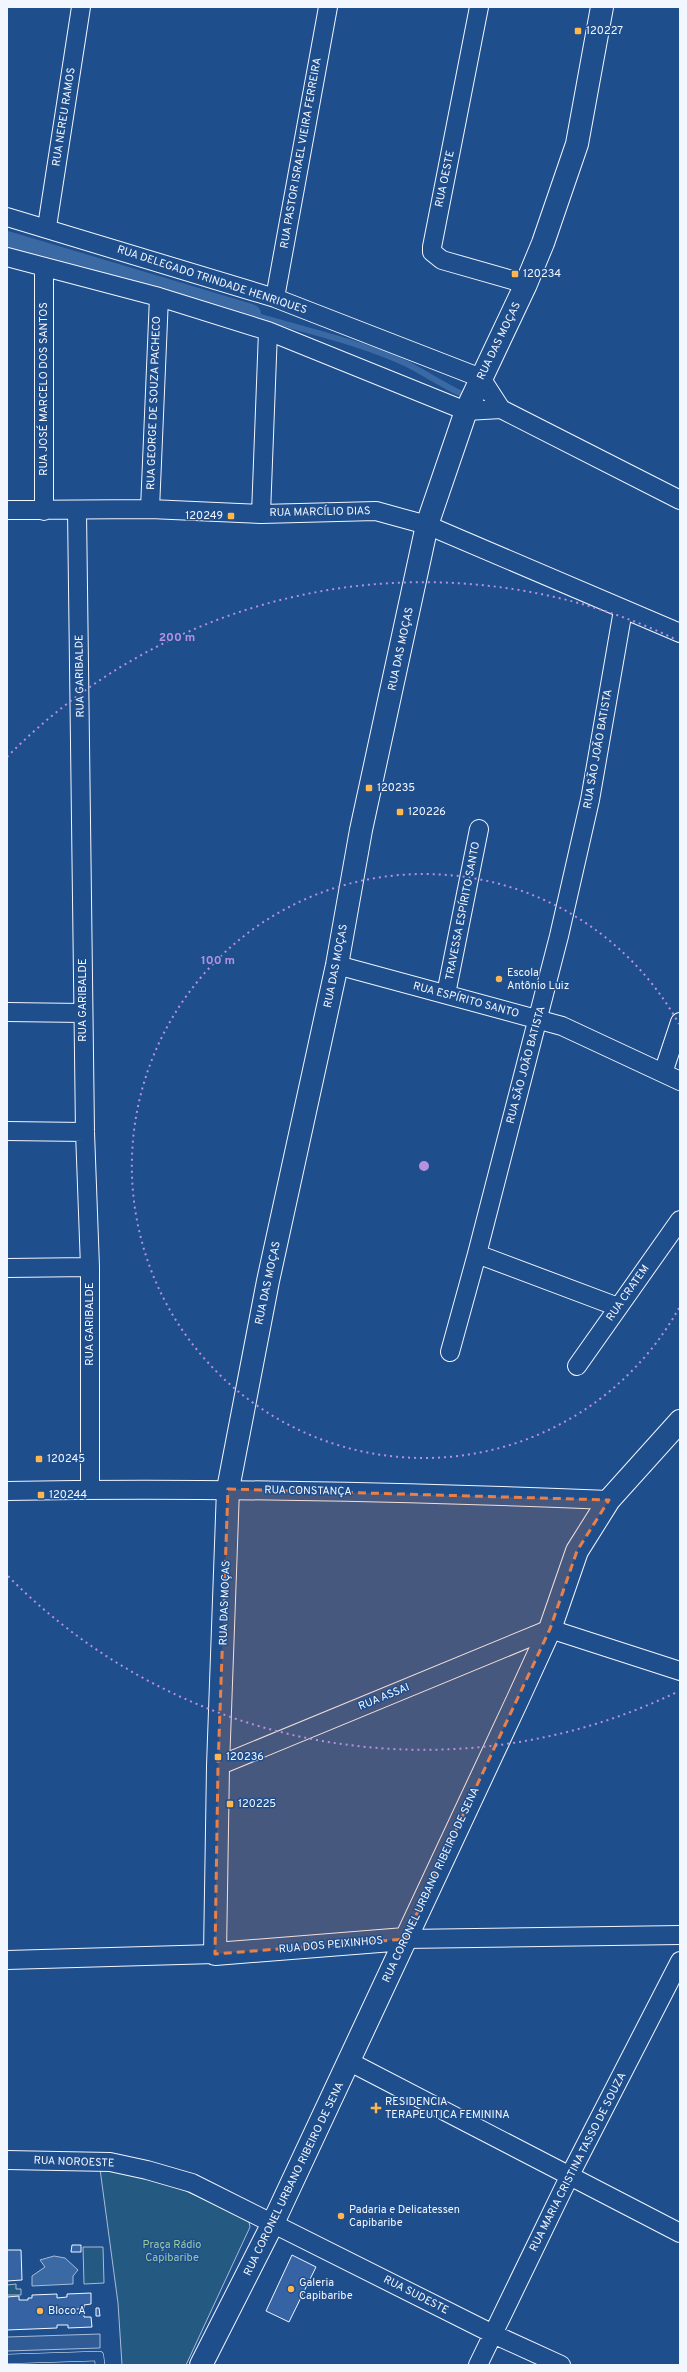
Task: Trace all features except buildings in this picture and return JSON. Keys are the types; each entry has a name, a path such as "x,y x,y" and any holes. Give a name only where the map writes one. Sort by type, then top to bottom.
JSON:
{"street":[{"name":"RUA NEREU RAMOS","path":"47,227 81,7"},
{"name":"RUA PASTOR ISRAEL VIEIRA FERREIRA","path":"275,298 328,7"},
{"name":"RUA OESTE","path":"479,7 433,240 432,252 442,260 526,284"},
{"name":"RUA DAS MOÇAS","path":"215,1954 218,1766 228,1489 268,1281 337,965 362,830 427,526 466,411 526,284 543,243 577,144 602,7"},
{"name":"RUA DELEGADO TRINDADE HENRIQUES","path":"7,216 275,298 481,378"},
{"path":"7,256 159,297 268,331 466,411 501,409 680,500"},
{"name":"RUA JOSÉ MARCELO DOS SANTOS","path":"44,267 44,511"},
{"name":"RUA GEORGE DE SOUZA PACHECO","path":"150,509 159,297"},
{"path":"261,514 268,331"},
{"path":"481,378 501,409"},
{"name":"RUA MARCÍLIO DIAS","path":"7,510 44,511 150,509 261,514 376,511 427,526 680,633"},
{"name":"RUA GARIBALDE","path":"78,510 83,1013 85,1132 90,1267 90,1489"},
{"name":"RUA SÃO JOÃO BATISTA","path":"450,1352 478,1254 538,1019 590,800 623,610"},
{"name":"TRAVESSA ESPÍRITO SANTO","path":"446,994 479,829"},
{"name":"RUA ESPÍRITO SANTO","path":"337,965 562,1026 680,1081"},
{"path":"7,1012 83,1013"},
{"path":"663,1073 680,1022"},
{"path":"7,1131 85,1132"},
{"name":"RUA CRATEM","path":"577,1366 680,1220"},
{"path":"478,1254 618,1307"},
{"path":"7,1268 90,1267"},
{"name":"RUA CORONEL URBANO RIBEIRO DE SENA","path":"201,2365 273,2223 350,2062 405,1939 550,1629 577,1551 609,1500 680,1420"},
{"name":"RUA CONSTANÇA","path":"7,1490 228,1489 471,1494 609,1500"},
{"path":"550,1629 680,1671"},
{"name":"RUA ASSAI","path":"218,1766 550,1629"},
{"name":"RUA DOS PEIXINHOS","path":"7,1960 215,1954 405,1939 680,1935"},
{"name":"RUA MARIA CRISTINA TASSO DE SOUZA","path":"478,2365 570,2175 680,1961"},
{"path":"350,2062 680,2233"},
{"name":"RUA NOROESTE","path":"7,2160 110,2162 147,2170 192,2183 273,2223"},
{"name":"RUA SUDESTE","path":"273,2223 493,2334 561,2365"}],"lane":[{"path":"7,2359 99,2356 100,2365"}],"highlighted area":[{"path":"228,1489 609,1500 577,1551 550,1629 405,1939 215,1954 218,1766"}],"green space":[{"name":"Praça Rádio Capibaribe","path":"100,2169 168,2183 230,2211 249,2222 250,2227 186,2365 122,2365 118,2303"},
{"path":"83,2247 103,2247 104,2283 84,2284"},
{"path":"16,2284 16,2289 21,2289 21,2295 7,2295 7,2285"}],"shaded area":[{"path":"54,2256 65,2258 78,2270 73,2276 73,2284 32,2286 32,2276 45,2267 40,2260"},
{"path":"100,2334 100,2348 7,2351 7,2337"}],"waterway":[{"path":"7,241 251,314"},
{"path":"251,314 350,342 388,356 407,364 466,396"}],"place":[{"name":"120227","path":"578,31"},
{"name":"120234","path":"515,274"},
{"name":"120249","path":"231,516"},
{"name":"120235","path":"369,788"},
{"name":"120226","path":"400,812"},
{"name":"Escola Antônio Luiz","path":"499,979"},
{"name":"120245","path":"39,1459"},
{"name":"120244","path":"41,1495"},
{"name":"120236","path":"218,1757"},
{"name":"120225","path":"230,1804"},
{"name":"RESIDENCIA TERAPEUTICA FEMININA","path":"376,2108"},
{"name":"Padaria e Delicatessen Capibaribe","path":"341,2216"},
{"name":"Galeria Capibaribe","path":"291,2289"},
{"name":"Bloco A","path":"40,2311"}]}
